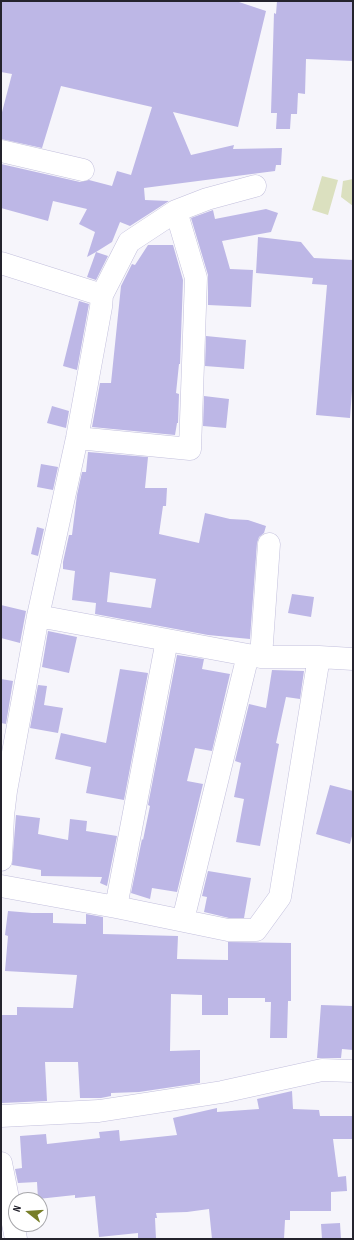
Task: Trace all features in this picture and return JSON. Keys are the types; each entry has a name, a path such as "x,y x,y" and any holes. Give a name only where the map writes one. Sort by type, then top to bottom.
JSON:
{"street":[{"path":"1,151 83,170"},
{"path":"1,860 3,790 10,728 38,616 77,438 102,295 129,242 176,211 207,199 255,186"},
{"path":"77,438 190,449 196,278 176,211"},
{"path":"1,263 102,295"},
{"path":"183,920 254,656 269,544"},
{"path":"38,616 254,656 353,659"},
{"path":"116,907 168,640"},
{"path":"1,886 116,907 228,930 256,930 280,897 319,657"},
{"path":"1,1116 99,1111 222,1092 322,1070 353,1071"},
{"path":"1,1163 10,1234"}],"green space":[{"path":"322,176 338,180 328,215 312,210"},
{"path":"353,179 353,206 341,197 343,181"}],"building":[{"path":"1,1 236,1 266,11 238,127 173,112 191,155 234,145 233,149 282,148 281,165 276,165 275,171 144,188 145,200 169,201 130,226 120,222 112,242 87,257 95,232 79,224 87,209 53,201 48,221 1,208 1,164 80,182 89,180 112,186 117,171 131,175 152,107 61,86 42,148 1,139 1,116 12,74 1,72"},
{"path":"277,1 353,1 353,61 306,59 305,94 298,93 297,114 291,114 290,129 276,129 277,113 271,113 274,13 276,14"},
{"path":"266,209 278,213 271,232 222,241 230,269 253,270 251,307 208,305 208,275 191,218 213,210 215,219"},
{"path":"258,237 301,242 314,258 353,260 353,377 350,418 316,415 327,285 312,284 313,278 256,273"},
{"path":"148,245 173,245 183,280 180,364 176,393 179,394 178,423 175,435 92,427 100,383 111,383 121,286 132,264 135,265"},
{"path":"96,252 108,256 96,280 87,277"},
{"path":"79,301 89,304 77,370 63,366"},
{"path":"206,336 246,340 244,369 205,366"},
{"path":"204,396 229,399 226,428 203,426"},
{"path":"52,406 69,411 66,428 47,423"},
{"path":"88,452 148,457 145,488 167,488 166,506 163,506 159,534 199,543 205,513 230,519 248,520 266,526 264,533 259,537 257,543 250,639 208,635 95,614 96,603 72,600 75,571 63,569 63,562 69,535 72,535 77,495 82,472 86,472","holes":["110,572 156,579 151,608 107,602"]},
{"path":"41,464 58,467 53,490 37,487"},
{"path":"37,527 44,529 38,556 31,554"},
{"path":"292,594 314,597 311,617 288,613"},
{"path":"1,605 26,611 20,643 1,638"},
{"path":"48,631 77,637 69,673 42,667"},
{"path":"177,655 204,659 202,669 230,674 212,751 195,748 187,781 203,784 177,892 152,888 150,899 131,893 150,806 148,805"},
{"path":"120,669 148,673 124,800 86,793 91,767 55,759 61,733 106,743"},
{"path":"272,670 304,671 300,699 286,697 276,743 279,744 260,846 236,842 244,799 234,797 241,763 235,761 249,704 266,708"},
{"path":"1,679 13,681 6,724 1,723"},
{"path":"38,685 47,686 44,705 63,708 58,733 30,728"},
{"path":"330,785 353,791 353,832 350,844 316,834"},
{"path":"16,815 40,818 38,834 68,840 70,819 87,821 86,831 117,836 107,886 100,883 102,877 41,876 41,870 12,865"},
{"path":"208,871 251,878 244,918 229,918 204,912 207,897 202,896"},
{"path":"8,911 53,913 53,923 86,924 86,914 103,917 103,934 178,936 177,959 228,960 228,942 291,943 291,1001 288,1001 287,1038 270,1038 271,1002 265,1002 265,998 228,998 228,1015 202,1015 202,995 171,994 170,1051 200,1050 200,1083 139,1092 111,1093 111,1096 101,1098 80,1098 78,1062 45,1062 47,1101 2,1103 1,1015 17,1015 17,1007 73,1008 77,975 5,971 8,936 5,935"},
{"path":"321,1005 353,1006 353,1050 342,1049 341,1058 317,1058"},
{"path":"292,1091 293,1109 319,1110 320,1116 353,1116 353,1139 333,1139 338,1177 346,1176 347,1191 331,1192 331,1211 290,1211 290,1220 285,1220 284,1239 212,1239 209,1209 187,1212 156,1213 156,1239 138,1239 138,1233 99,1237 95,1196 75,1198 75,1195 48,1198 48,1192 38,1192 37,1182 18,1183 15,1169 22,1168 20,1136 46,1134 47,1144 100,1138 99,1132 119,1130 120,1141 177,1135 173,1118 217,1108 217,1112 259,1109 257,1099"},
{"path":"340,1223 341,1239 322,1239 321,1224"}]}
